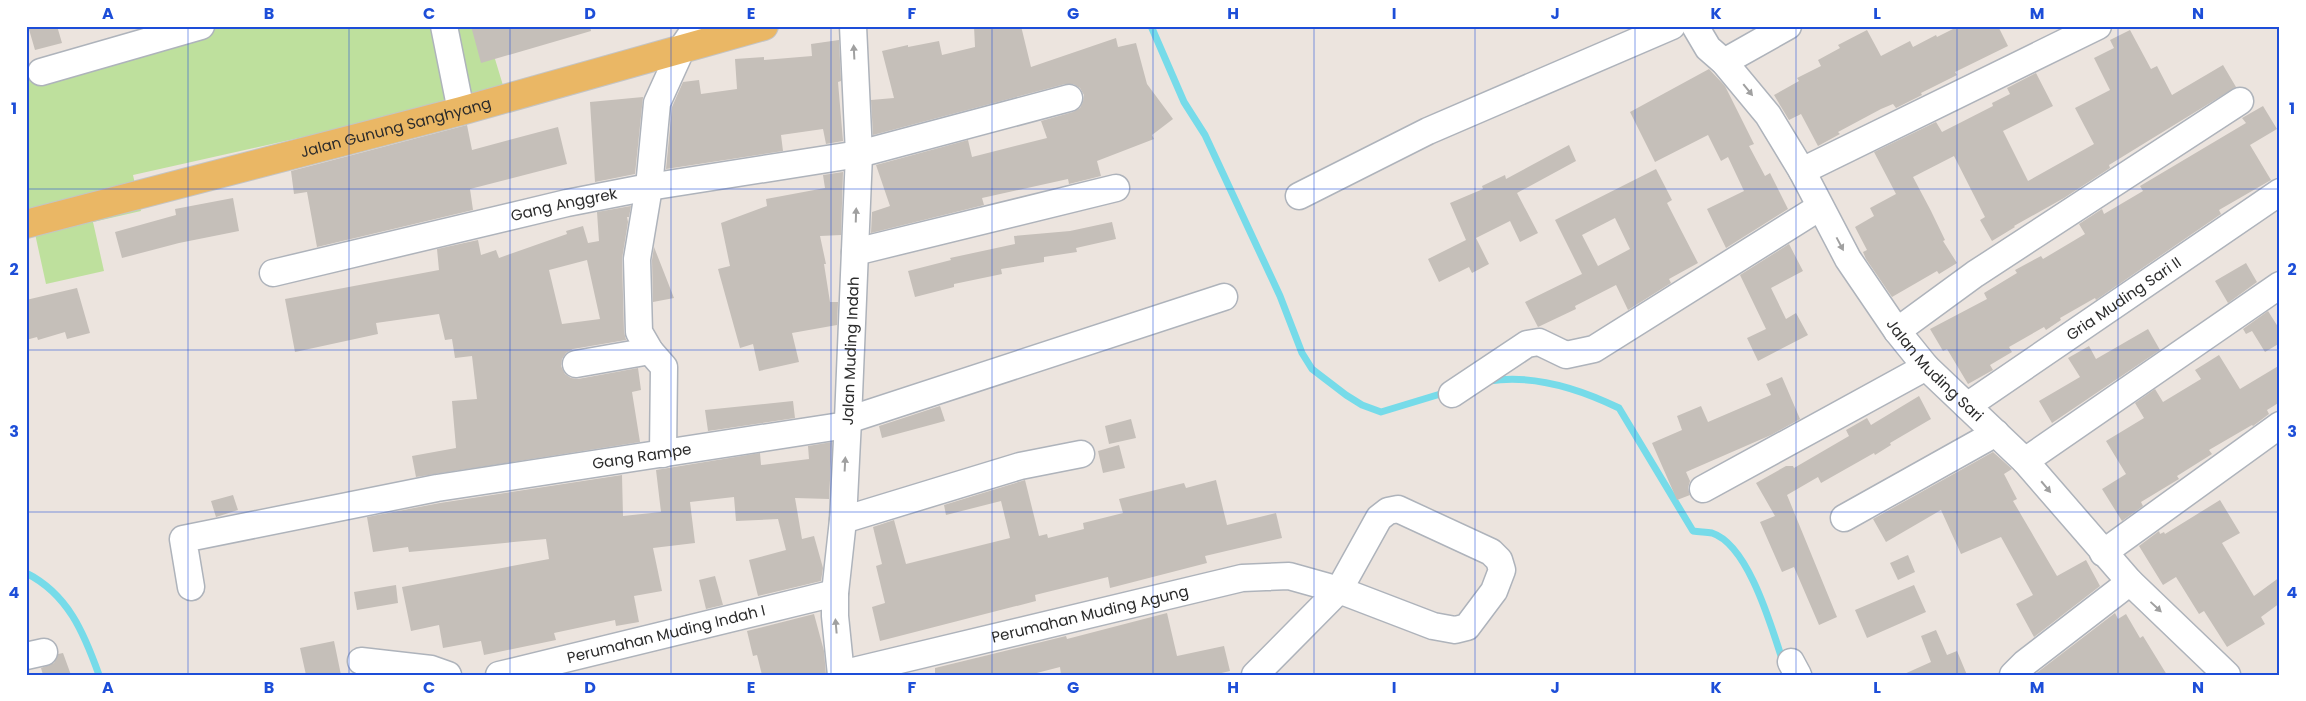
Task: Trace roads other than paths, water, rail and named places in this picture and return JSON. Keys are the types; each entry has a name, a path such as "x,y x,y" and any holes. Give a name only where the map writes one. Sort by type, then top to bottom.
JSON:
{"main road":[{"name":"Jalan Gunung Sanghyang","path":"26,224 460,111 690,37 764,26"}],"street":[{"path":"41,72 201,26"},
{"path":"444,26 460,111"},
{"name":"Jalan Muding Indah","path":"841,674 835,616 835,593 843,520 859,154 853,26"},
{"path":"1299,196 1428,131 1672,26"},
{"name":"Jalan Muding Sari","path":"1695,26 1708,48 1724,62 1768,115 1802,171 1848,259 1897,331 1926,367 2025,461 2130,582 2227,675"},
{"path":"1724,62 1788,26"},
{"path":"1802,171 2098,26"},
{"path":"663,454 664,367 650,350 639,332 637,259 649,187 657,103 690,37"},
{"name":"Gang Anggrek","path":"273,273 567,204 649,187 859,154 1069,98"},
{"path":"1897,331 1975,274 2240,101"},
{"path":"855,252 1116,188"},
{"name":"Gria Muding Sari II","path":"1967,406 2280,192"},
{"path":"1452,394 1527,344 1539,342 1566,355 1594,349 1820,207"},
{"path":"2025,461 2280,285"},
{"name":"Gang Rampe","path":"191,587 183,539 437,488 663,454 848,423 1224,297"},
{"path":"576,364 650,350"},
{"path":"1703,489 1926,367"},
{"path":"2103,553 2280,425"},
{"path":"1844,518 1996,433"},
{"path":"843,520 1020,466 1081,454"},
{"name":"Perumahan Muding Agung","path":"841,674 1242,578 1289,576 1340,590 1433,626 1455,630 1467,627 1494,591 1502,570 1499,560 1492,552 1398,509 1388,511 1379,518 1340,590 1256,674"},
{"path":"2014,671 2130,582"},
{"name":"Perumahan Muding Indah I","path":"499,675 835,593"},
{"path":"361,661 431,669 448,675"}],"waterway":[{"path":"1151,26 1184,102 1205,135 1280,296 1302,353 1312,369 1362,405 1381,412 1447,392"},
{"path":"1489,381 1506,379 1539,381 1572,389 1619,408 1693,531 1712,533 1725,541 1748,570 1765,610 1783,662"},
{"path":"26,573 41,582 64,603 87,644 99,675"}]}
